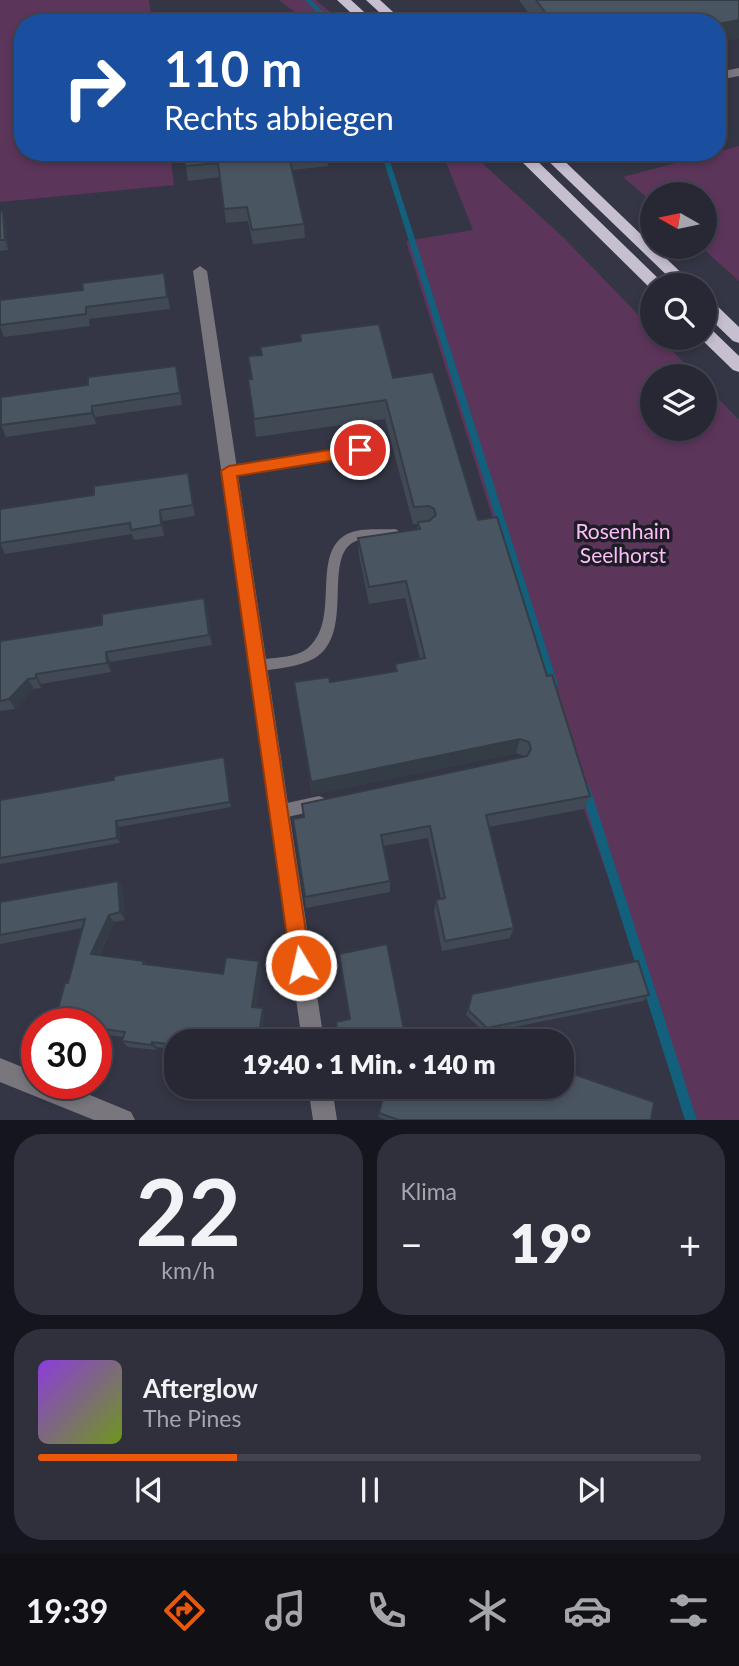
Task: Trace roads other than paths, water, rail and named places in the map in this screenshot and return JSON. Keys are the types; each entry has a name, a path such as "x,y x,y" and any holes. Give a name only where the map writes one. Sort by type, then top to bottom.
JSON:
{"highway":[{"path":"343,0 359,14"},
{"path":"372,0 388,14"},
{"path":"528,161 645,273"},
{"path":"555,161 673,273"},
{"path":"717,316 739,337"},
{"path":"717,344 739,366"}],"street":[{"path":"200,271 311,1029"},
{"path":"0,1070 123,1120"},
{"path":"322,1099 325,1120"}],"lane":[{"path":"229,471 360,450"},
{"path":"257,666 313,653 326,637 334,611 332,558 339,546 352,537 414,532"},
{"path":"278,812 331,800"}],"waterway":[{"path":"308,0 323,14"},
{"path":"387,161 553,685"},
{"path":"585,788 691,1120"}],"park label":[{"name":"Rosenhain Seelhorst","path":"623,542"}]}
